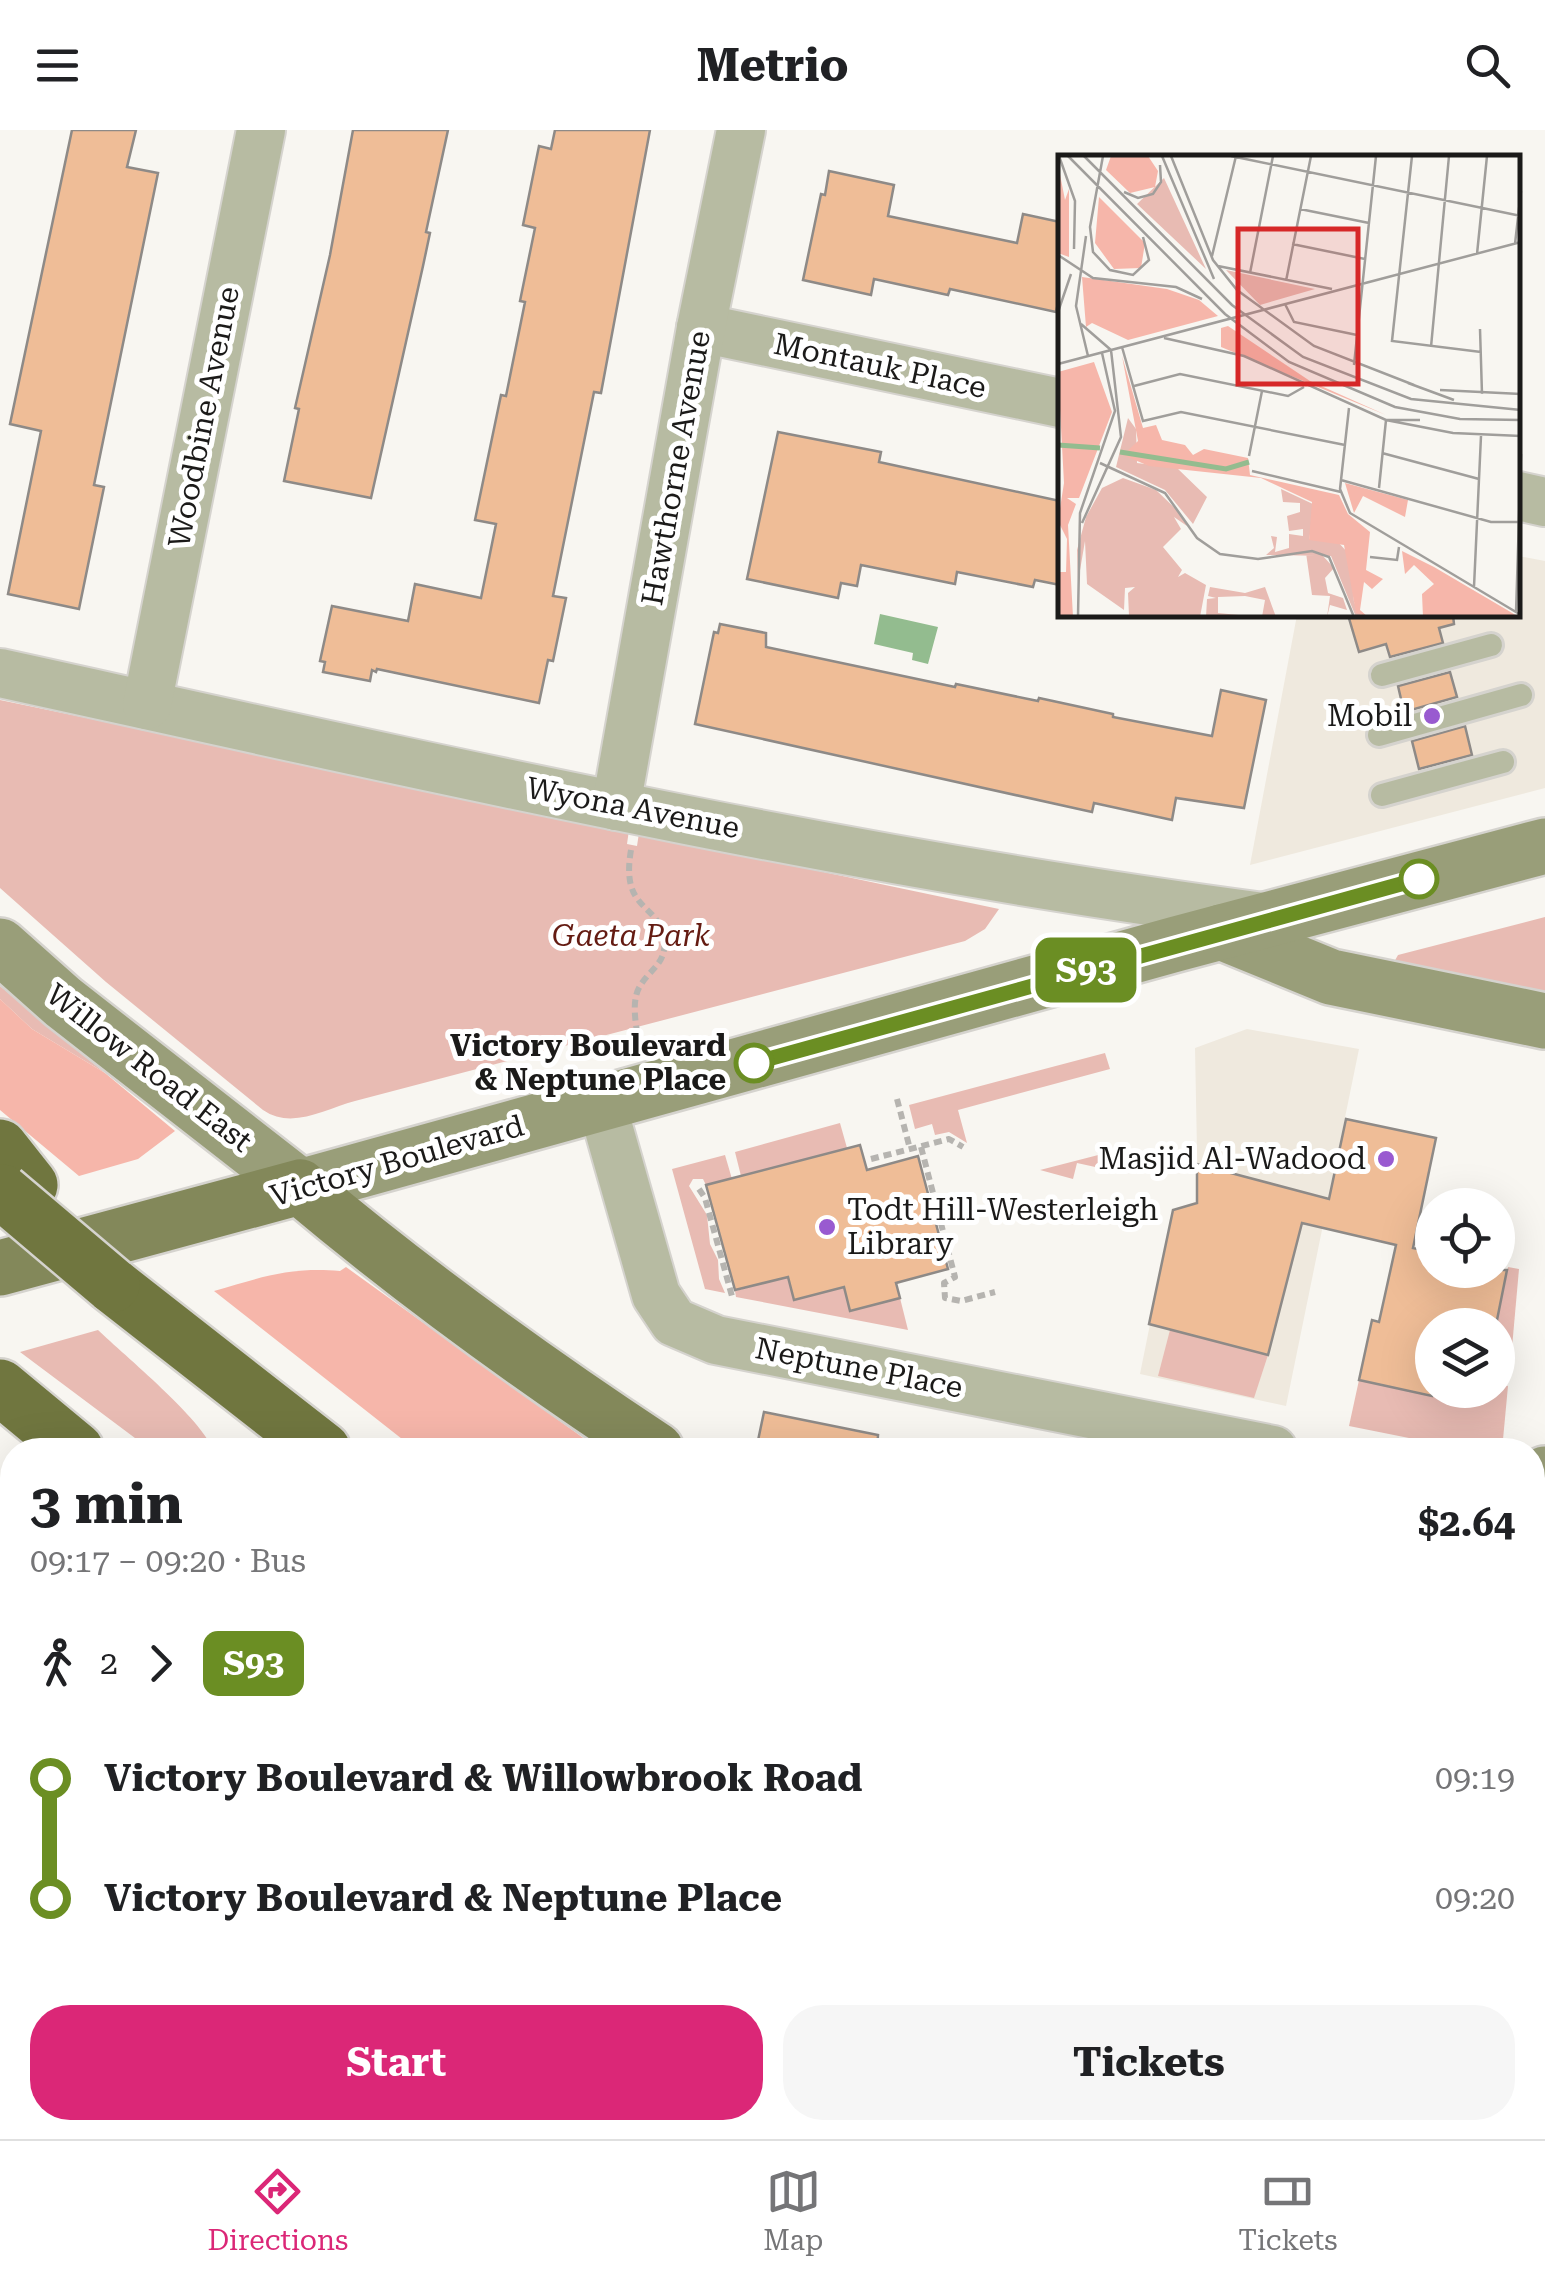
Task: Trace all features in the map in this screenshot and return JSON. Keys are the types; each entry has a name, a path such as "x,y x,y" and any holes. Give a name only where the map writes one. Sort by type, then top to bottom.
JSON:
{"highway":[{"path":"8,1178 130,1300 307,1438"},
{"path":"0,1386 62,1438"}],"main road":[{"name":"Victory Boulevard","path":"0,1268 1545,846"},
{"path":"1246,925 1331,977 1545,1020"},
{"name":"Willow Road East","path":"0,946 64,1002 300,1187"},
{"path":"300,1187 374,1249 639,1438"}],"street":[{"name":"Woodbine Avenue","path":"147,705 261,130"},
{"name":"Hawthorne Avenue","path":"624,825 701,328 741,130"},
{"name":"Montauk Place","path":"701,328 1058,402"},
{"path":"1520,496 1545,502"},
{"name":"Wyona Avenue","path":"0,673 147,705 624,825 1125,899 1246,925"},
{"name":"Neptune Place","path":"602,1105 656,1294 674,1322 716,1340 1212,1438"}],"lane":[{"path":"1382,675 1491,645"},
{"path":"1378,735 1521,695"},
{"path":"1382,795 1503,762"}],"path":[{"path":"624,825 628,882 637,901 660,926 665,944 657,968 638,989 637,1032"},
{"path":"897,1099 910,1149"},
{"path":"871,1159 949,1139 963,1146"},
{"path":"921,1146 955,1276 944,1283 946,1298 961,1301 995,1292"},
{"path":"699,1188 733,1300"}],"shaded area":[{"path":"1520,556 1545,561 1545,788 1250,865 1296,618 1520,618"},
{"path":"880,614 938,627 928,664 912,660 913,653 874,644"},
{"path":"0,999 32,1029 105,1073 175,1131 138,1159 79,1176 0,1110"},
{"path":"1247,1029 1359,1049 1286,1406 1140,1374 1173,1210 1198,1202 1195,1048"},
{"path":"346,1267 583,1438 401,1438 214,1291 276,1274 340,1271"}],"green space":[{"name":"Gaeta Park","path":"0,700 629,830 627,844 637,846 639,833 999,909 985,929 965,941 309,1116 274,1116 106,982 0,888"},
{"path":"1545,917 1545,1000 1393,964 1398,955"},
{"path":"0,986 105,1073 32,1029 0,999"},
{"path":"1105,1053 1110,1069 958,1110 967,1143 949,1132 935,1135 932,1124 915,1129 909,1105"},
{"path":"840,1123 847,1148 741,1176 735,1152"},
{"path":"725,1155 732,1179 706,1185 703,1179 693,1179 689,1186 707,1215 710,1244 725,1293 705,1289 672,1169"},
{"path":"1110,1155 1109,1170 1077,1163 1073,1179 1040,1170"},
{"path":"1515,1268 1519,1269 1515,1314 1515,1308 1500,1308 1504,1288 1515,1288"},
{"path":"788,1277 794,1300 844,1287 851,1311 900,1298 908,1330 736,1297 735,1291"},
{"path":"98,1330 179,1405 207,1438 135,1438 20,1352"},
{"path":"1170,1330 1268,1355 1254,1398 1158,1376"},
{"path":"1359,1380 1415,1392 1415,1408 1506,1408 1503,1438 1409,1438 1349,1426"}],"building":[{"path":"72,130 136,130 127,167 158,173 94,485 104,487 79,609 8,594 41,431 10,424"},
{"path":"353,130 448,130 426,232 430,233 371,498 284,481 299,409 295,408 330,255"},
{"path":"555,130 650,130 601,393 594,392 553,596 566,598 553,661 548,660 539,703 377,669 372,670 370,681 323,672 325,662 320,661 332,606 408,621 415,584 481,598 496,524 475,520 525,302 520,301 535,228 523,225 539,146 551,149"},
{"path":"829,171 894,185 888,216 1017,243 1023,214 1058,222 1056,312 950,289 948,295 874,279 871,295 803,280 821,194 825,195"},
{"path":"778,432 881,452 879,462 1058,501 1058,585 1035,580 1033,587 957,572 955,584 861,565 857,586 841,583 838,598 747,579"},
{"path":"1349,618 1453,618 1454,624 1439,628 1443,643 1390,657 1386,644 1359,652"},
{"path":"720,624 766,633 766,647 955,687 956,684 1038,701 1039,698 1212,736 1221,690 1266,700 1244,808 1176,798 1172,820 1094,803 1092,812 695,724 714,632 718,633"},
{"path":"1450,672 1457,697 1404,712 1398,686"},
{"path":"1465,726 1472,755 1419,769 1412,741"},
{"path":"1346,1119 1436,1138 1426,1188 1415,1188 1415,1288 1503,1288 1499,1308 1415,1308 1415,1392 1359,1380 1372,1320 1379,1322 1396,1245 1302,1223 1268,1355 1149,1324 1173,1210 1197,1203 1197,1164 1329,1199"},
{"name":"Todt Hill-Westerleigh Library","path":"860,1145 867,1170 918,1156 948,1269 896,1283 900,1298 850,1311 844,1287 794,1300 788,1277 735,1290 706,1185"},
{"path":"764,1412 878,1435 878,1438 759,1438"}],"bus line":[{"name":"S93","path":"754,1063 1419,879"}],"place":[{"name":"Mobil","path":"1432,716"},
{"name":"Victory Boulevard & Neptune Place","path":"754,1063"},
{"name":"Masjid Al-Wadood","path":"1386,1159"},
{"name":"Todt Hill-Westerleigh Library","path":"827,1227"}]}
